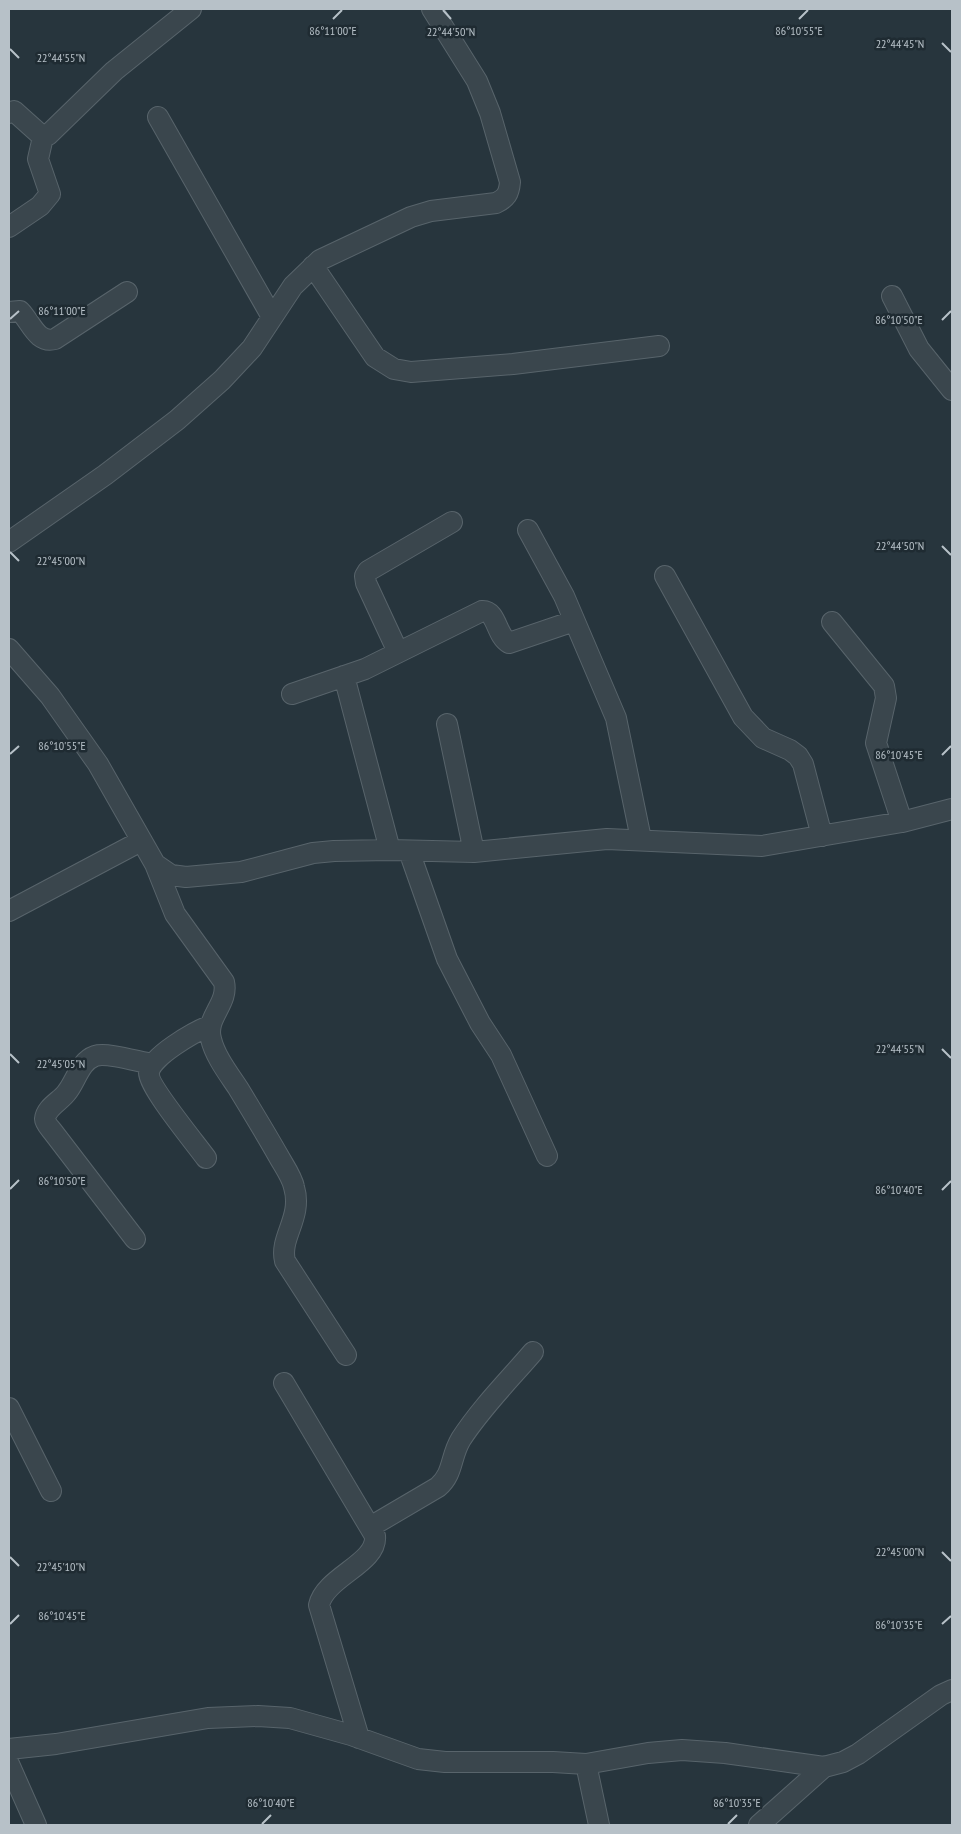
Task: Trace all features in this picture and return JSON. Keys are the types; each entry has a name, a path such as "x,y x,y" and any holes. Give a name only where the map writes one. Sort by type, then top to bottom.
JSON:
{"street":[{"path":"9,542 105,475 177,420 242,358 293,286 313,266 335,251 411,217 431,211 496,204 504,200 509,192 510,182 490,113 477,81 432,9"},
{"path":"43,136 48,135 114,71 185,10"},
{"path":"9,112 14,111 22,116 43,136"},
{"path":"158,117 272,317"},
{"path":"9,227 40,206 50,194 38,159 43,136"},
{"path":"313,266 375,357 394,369 411,372 513,364 659,346"},
{"path":"9,312 20,310 34,331 49,341 127,292"},
{"path":"892,296 919,349 952,390"},
{"path":"398,652 366,583 365,576 368,571 452,522"},
{"path":"528,530 574,621 616,718 641,839"},
{"path":"665,576 743,717 763,738 790,750 798,756 802,764 822,836"},
{"path":"292,694 344,676 482,611 492,614 500,634 509,643 574,621"},
{"path":"832,622 884,686 886,698 876,743 902,822"},
{"path":"9,649 50,696 98,764 155,864 175,914 224,982 226,992 208,1026 190,1034 153,1064 149,1072 150,1080 206,1158"},
{"path":"344,676 400,850 447,959 480,1023 501,1055 546,1156"},
{"path":"447,724 474,852"},
{"path":"155,864 171,874 186,877 242,872 313,853 400,850 474,852 608,839 762,846 902,822 952,809"},
{"path":"9,911 141,841"},
{"path":"208,1026 211,1040 220,1060 261,1124 294,1187 296,1216 285,1243 283,1252 285,1261 346,1355"},
{"path":"135,1239 45,1122 45,1116 68,1092 79,1071 92,1057 102,1055 153,1064"},
{"path":"370,1527 438,1487 447,1479 454,1452 467,1431 533,1352"},
{"path":"284,1383 370,1527 375,1542 372,1549 325,1591 320,1605 360,1738"},
{"path":"9,1408 51,1491"},
{"path":"759,1825 834,1765 952,1690"},
{"path":"9,1749 56,1744 208,1718 258,1716 290,1718 360,1738 418,1759 468,1762 586,1764 648,1753 682,1750 834,1765"},
{"path":"9,1764 36,1825"},
{"path":"586,1764 599,1825"}]}
